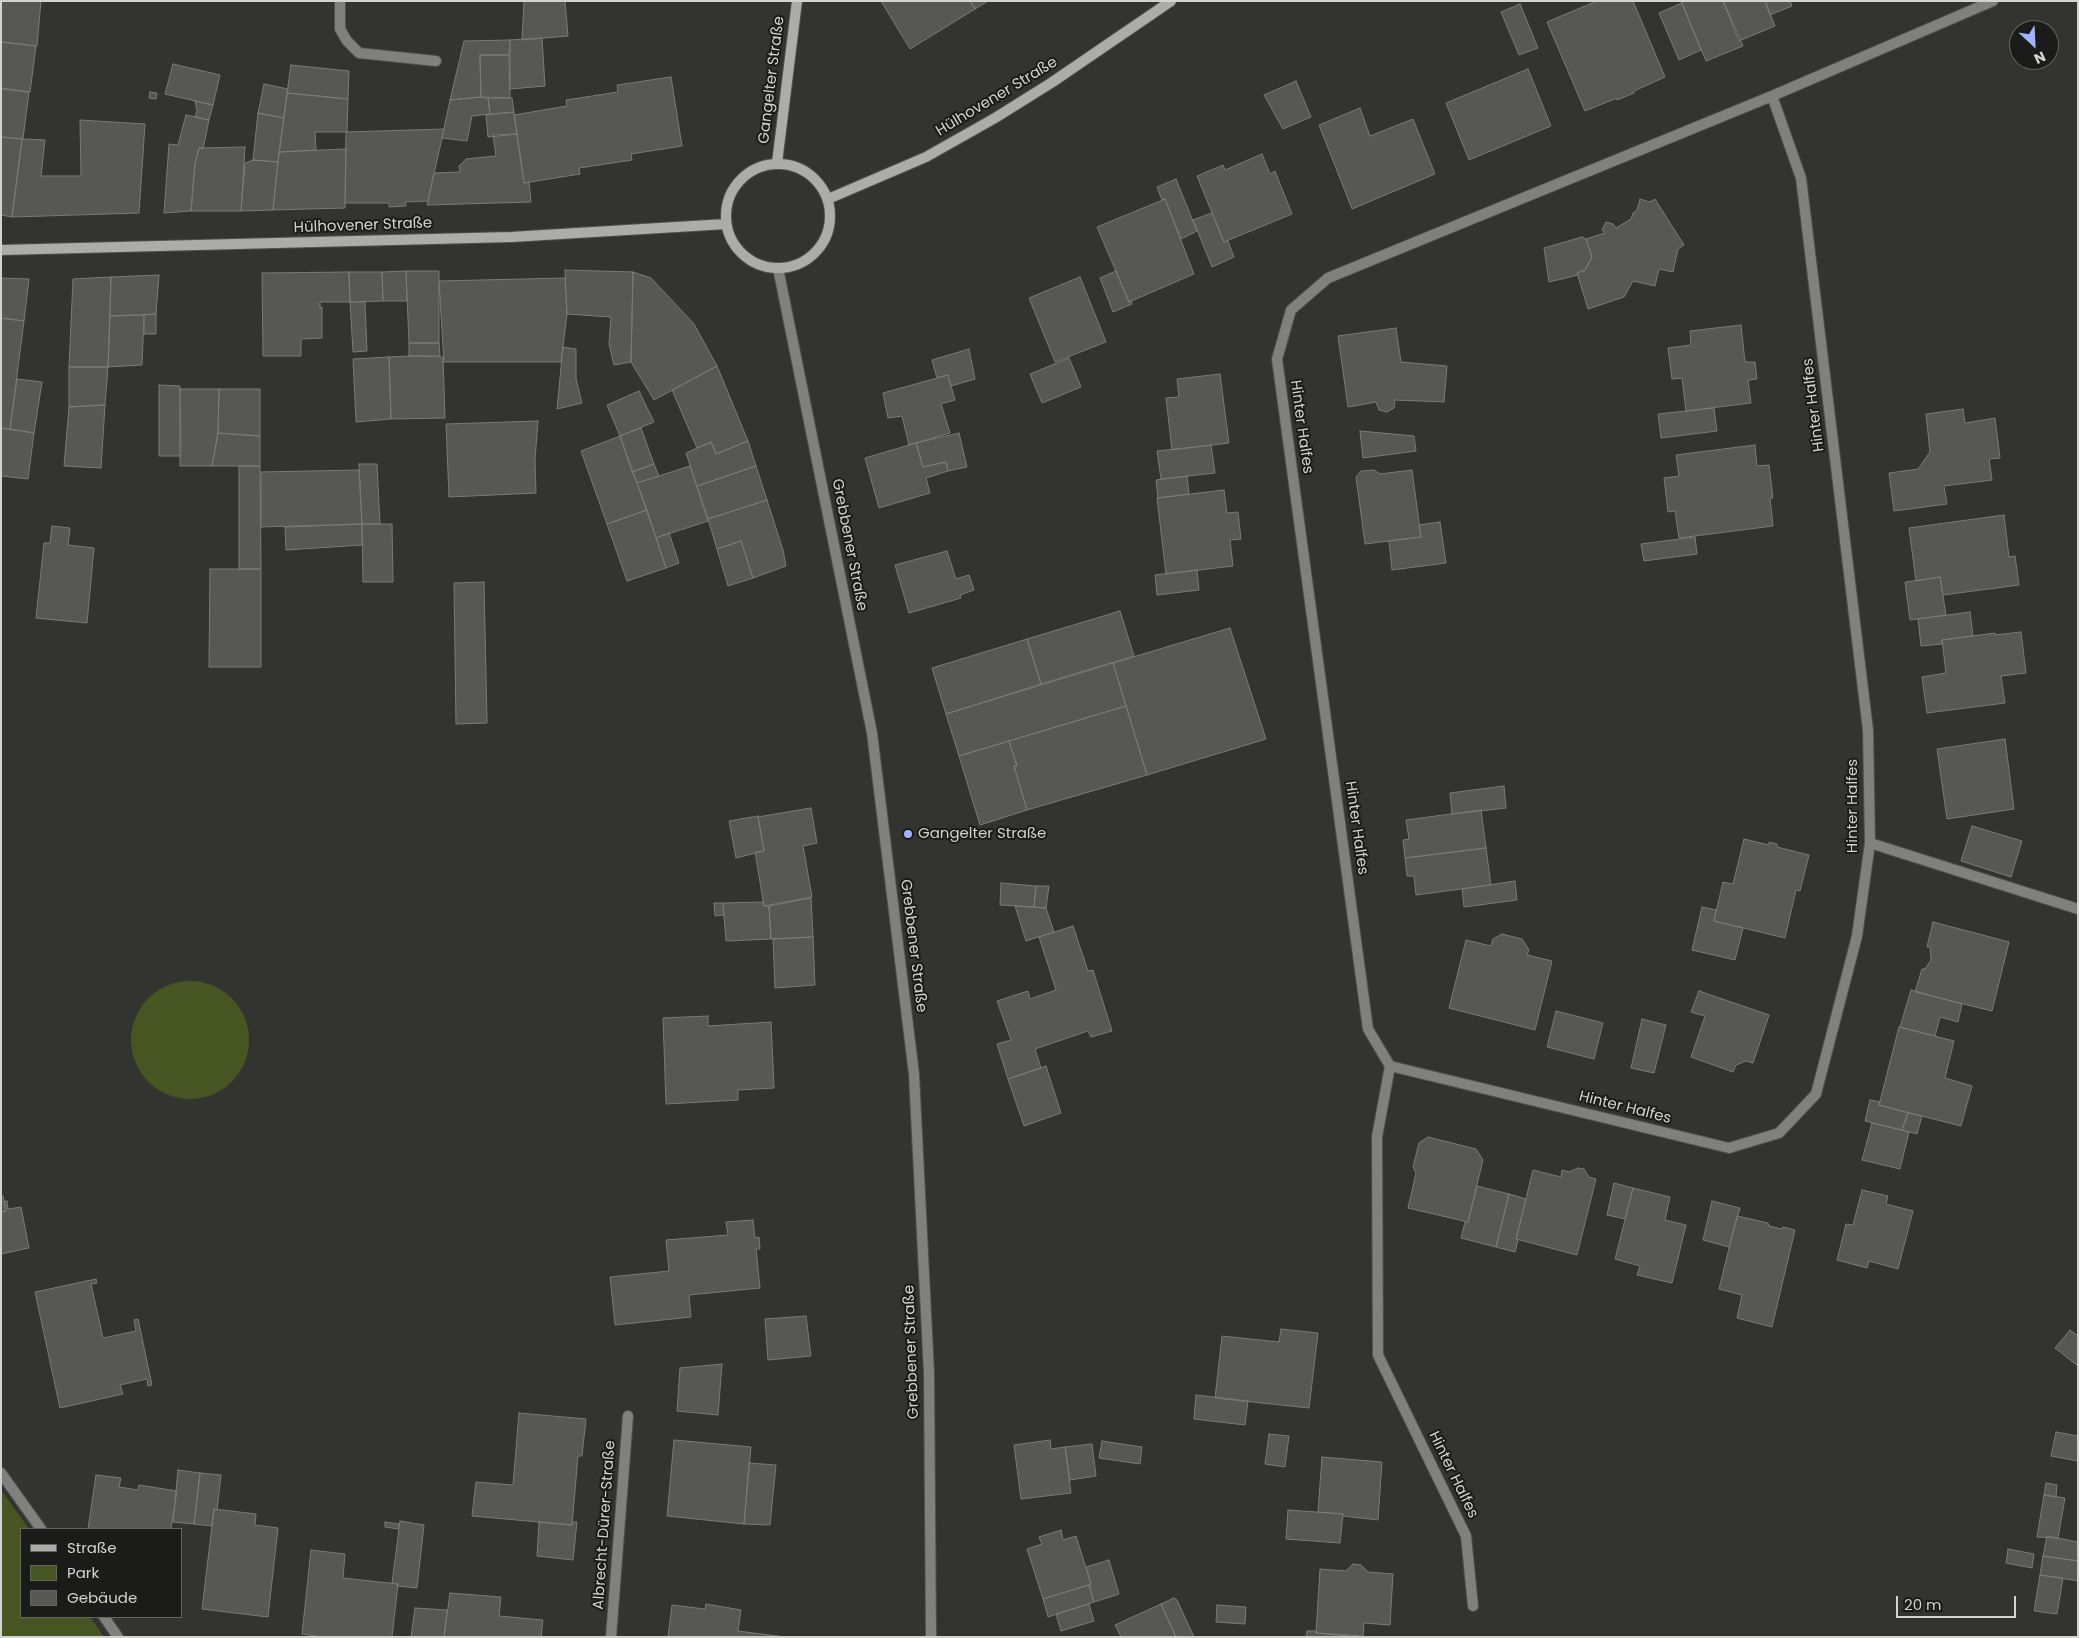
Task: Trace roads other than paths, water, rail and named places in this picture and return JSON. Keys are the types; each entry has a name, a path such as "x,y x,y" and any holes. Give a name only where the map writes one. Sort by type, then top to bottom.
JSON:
{"main road":[{"name":"Gangelter Straße","path":"777,163 797,1"},
{"name":"Hülhovener Straße","path":"828,199 926,157 994,118 1051,83 1170,1"},
{"path":"777,163 793,165 809,173 820,185 828,199 831,215 828,231 821,246 809,258 794,265 778,268 760,265 744,256 732,241 726,224 726,209 730,195 738,182 749,172 762,166 777,163"},
{"name":"Hülhovener Straße","path":"1,250 502,237 726,224"}],"street":[{"path":"340,1 340,29 347,41 359,53 436,61"},
{"name":"Hinter Halfes","path":"1473,1606 1466,1536 1378,1355 1377,1137 1390,1066 1368,1029 1277,359 1292,310 1328,278 1772,96 1993,1"},
{"name":"Hinter Halfes","path":"1390,1066 1729,1148 1779,1133 1816,1094 1857,936 1870,843 1868,730 1801,178 1772,96"},
{"name":"Grebbener Straße","path":"778,268 872,733 914,1074 929,1373 931,1637"},
{"path":"1870,843 2078,910"},
{"name":"Albrecht-Dürer-Straße","path":"611,1637 628,1416"},
{"path":"1,1473 40,1528"},
{"path":"105,1618 118,1637"}],"place":[{"name":"Gangelter Straße","path":"908,834"}]}
